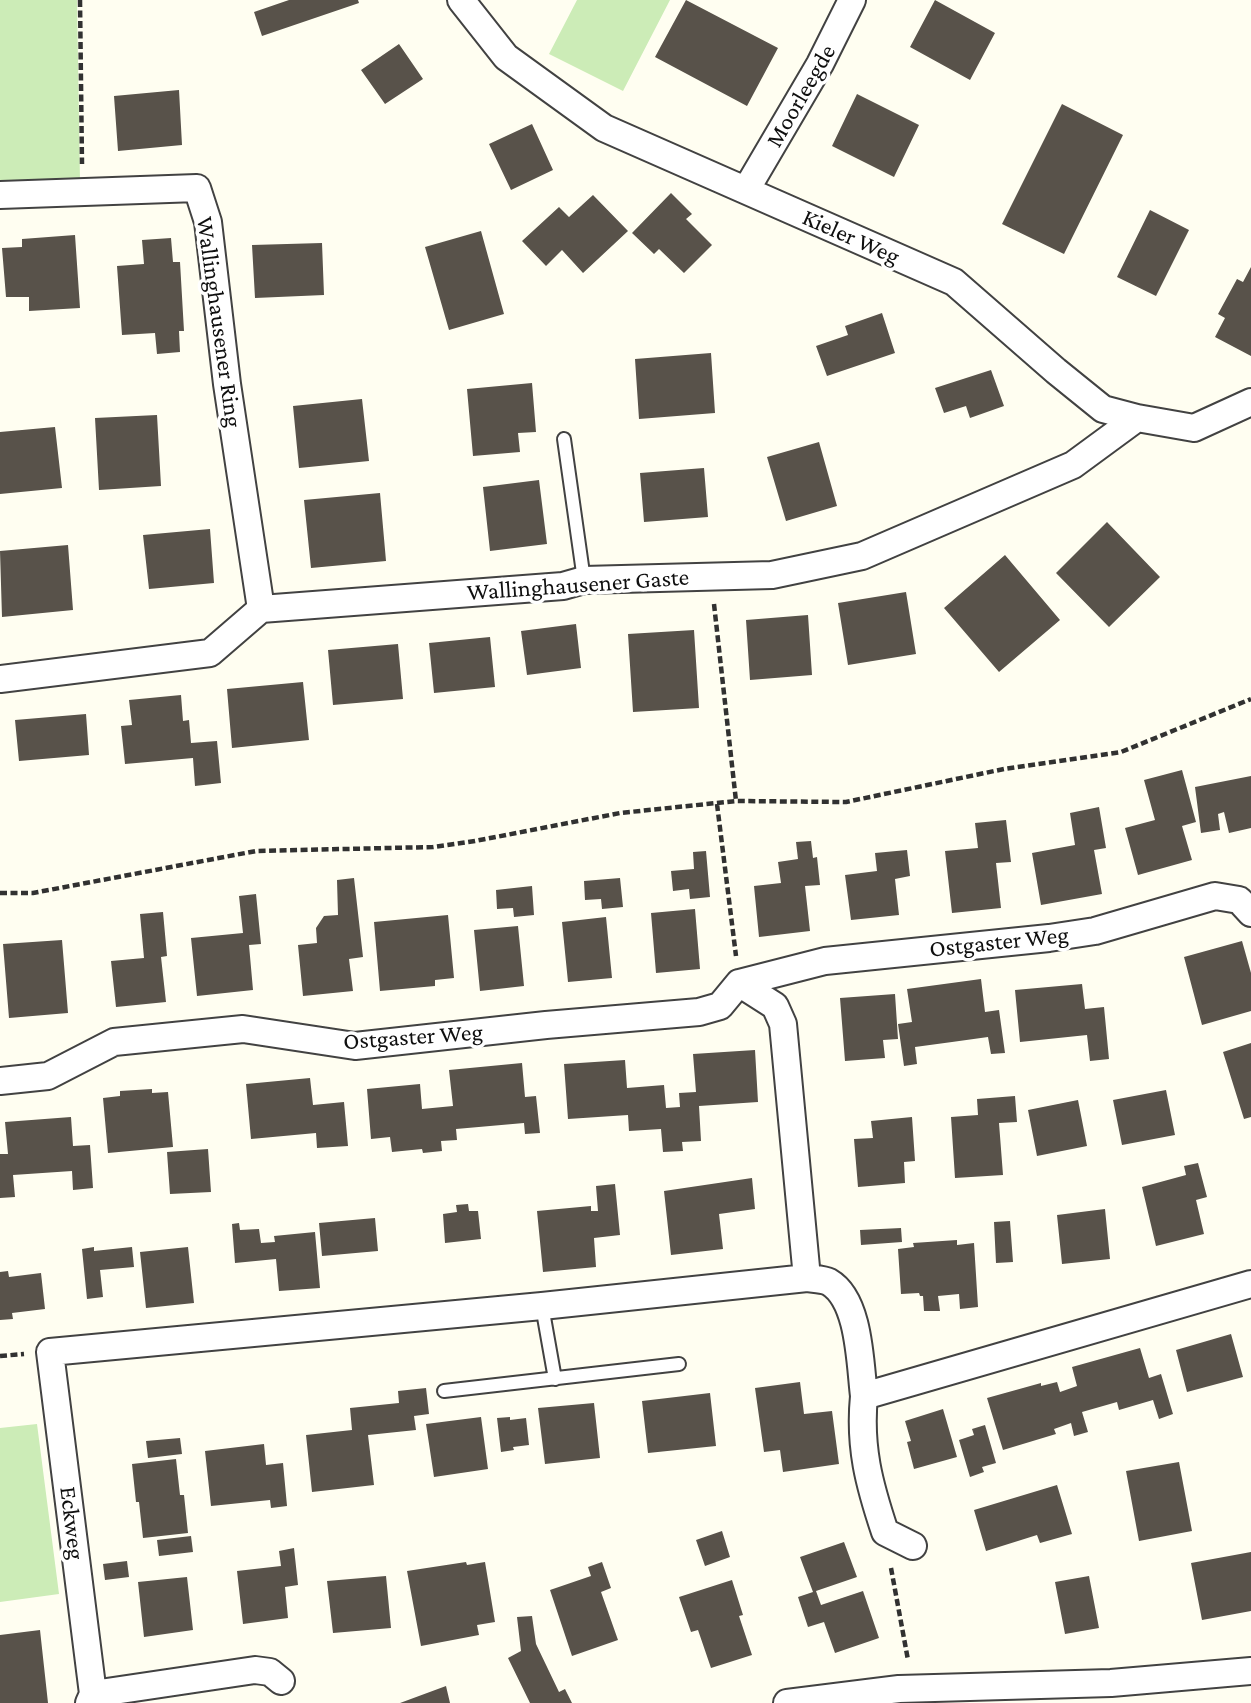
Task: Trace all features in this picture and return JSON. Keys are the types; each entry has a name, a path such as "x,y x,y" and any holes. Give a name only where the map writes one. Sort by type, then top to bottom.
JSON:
{"street":[{"name":"Kieler Weg","path":"461,0 506,57 604,128 954,282 1103,409 1194,428 1251,402"},
{"name":"Moorleegde","path":"746,190 820,64 852,0"},
{"name":"Wallinghausener Ring","path":"0,195 197,188 208,222 227,384 261,609"},
{"name":"Wallinghausener Gaste","path":"261,609 563,586 584,580 772,575 862,556 1073,466 1138,418"},
{"path":"0,679 210,653 261,609"},
{"name":"Ostgaster Weg","path":"0,1081 48,1076 114,1042 230,1030 243,1029 355,1046 546,1025 699,1012 720,1006 739,983 825,961 1095,931 1215,896 1239,900 1251,913"},
{"path":"739,983 775,1006 783,1024 807,1278"},
{"path":"542,1306 807,1278 828,1281 846,1300 858,1340 864,1396 861,1429 870,1487 885,1532 913,1546"},
{"path":"864,1396 1251,1284"},
{"name":"Eckweg","path":"281,1681 270,1672 255,1670 91,1698 50,1352 542,1306"},
{"path":"787,1703 913,1688 1111,1683 1251,1671"}],"lane":[{"path":"564,439 584,580"},
{"path":"542,1306 555,1379"},
{"path":"444,1391 679,1364"}],"path":[{"path":"80,0 83,192"},
{"path":"710,575 736,802"},
{"path":"0,893 33,893 256,851 433,847 620,813 736,802 846,802 1004,769 1121,752 1251,699"},
{"path":"717,804 739,983"},
{"path":"883,1524 913,1688"}],"green space":[{"path":"0,0 77,0 80,181 0,183"},
{"path":"577,0 670,0 623,91 549,54"},
{"path":"37,1424 59,1594 0,1602 0,1428"}],"building":[{"path":"289,0 358,0 359,3 262,36 254,12"},
{"path":"686,0 778,48 747,106 655,57"},
{"path":"935,0 995,33 970,80 910,47"},
{"path":"399,44 423,79 385,104 361,70"},
{"path":"179,90 182,145 118,151 114,96"},
{"path":"857,94 919,125 894,177 832,146"},
{"path":"1062,104 1123,135 1064,254 1002,224"},
{"path":"532,124 553,170 511,190 489,144"},
{"path":"671,193 692,214 686,219 712,245 684,273 659,249 654,254 632,233"},
{"path":"593,195 628,231 583,273 562,250 546,266 522,241 559,207 569,217"},
{"path":"1150,210 1189,230 1156,296 1117,277"},
{"path":"481,231 504,314 449,330 425,247"},
{"path":"75,235 80,308 29,311 29,297 6,297 2,248 22,247 22,239"},
{"path":"171,238 173,262 180,262 184,331 179,331 180,352 157,354 155,333 122,335 117,266 144,264 142,240"},
{"path":"322,243 324,295 255,298 252,245"},
{"path":"1251,267 1251,356 1215,337 1225,318 1218,314 1237,279 1243,282"},
{"path":"882,313 895,353 827,376 816,346 848,335 845,326"},
{"path":"711,353 715,413 639,419 635,359"},
{"path":"991,370 1004,406 970,418 966,406 944,413 935,388"},
{"path":"532,383 536,432 518,433 520,452 473,456 467,389"},
{"path":"362,399 369,461 299,468 293,406"},
{"path":"157,415 161,486 99,490 95,418"},
{"path":"55,427 62,488 0,494 0,432"},
{"path":"819,442 837,506 786,521 767,457"},
{"path":"704,468 708,517 644,522 640,473"},
{"path":"539,480 547,544 490,551 483,487"},
{"path":"380,493 386,561 311,568 304,500"},
{"path":"1107,522 1160,577 1109,627 1056,573"},
{"path":"210,529 214,583 149,589 143,535"},
{"path":"68,545 73,610 2,617 0,551"},
{"path":"1005,555 1060,620 999,672 944,608"},
{"path":"906,592 916,654 848,665 838,603"},
{"path":"808,615 812,675 750,680 746,620"},
{"path":"576,624 581,668 527,675 521,631"},
{"path":"694,630 699,708 633,712 628,634"},
{"path":"490,637 495,687 434,693 429,643"},
{"path":"398,644 403,699 333,705 328,650"},
{"path":"303,682 309,740 232,748 227,689"},
{"path":"181,695 183,721 189,720 191,743 217,741 221,783 195,786 193,758 125,764 121,726 132,725 129,700"},
{"path":"86,714 89,755 19,761 15,720"},
{"path":"1182,770 1196,822 1182,826 1192,860 1138,875 1125,828 1155,820 1144,780"},
{"path":"1251,776 1251,828 1229,833 1224,812 1218,814 1220,830 1201,833 1195,787"},
{"path":"1099,807 1106,848 1094,850 1102,894 1041,905 1032,853 1075,845 1070,813"},
{"path":"1006,820 1011,862 996,863 1001,908 952,913 945,851 978,848 975,823"},
{"path":"811,841 813,858 817,857 820,885 805,886 810,931 759,937 754,886 781,883 778,862 798,859 796,842"},
{"path":"907,850 910,876 895,879 899,915 851,920 845,875 877,871 875,853"},
{"path":"706,851 710,897 690,899 689,889 673,891 671,871 694,869 693,852"},
{"path":"354,878 363,957 349,959 353,991 303,996 298,945 317,943 316,928 324,916 338,915 337,880"},
{"path":"620,878 623,907 602,909 601,899 585,900 584,881"},
{"path":"532,886 534,915 514,917 513,908 497,909 496,890"},
{"path":"256,894 261,944 249,945 253,990 197,996 191,938 243,933 239,896"},
{"path":"695,909 700,969 656,973 651,913"},
{"path":"163,912 167,956 161,957 166,1002 116,1007 111,961 144,958 140,914"},
{"path":"448,915 454,978 435,980 435,986 380,991 374,922"},
{"path":"606,917 612,978 568,982 562,922"},
{"path":"518,926 524,986 480,991 474,930"},
{"path":"62,940 68,1013 9,1018 3,944"},
{"path":"1242,941 1251,973 1251,1011 1202,1025 1184,957"},
{"path":"981,979 985,1012 999,1010 1005,1053 991,1054 988,1037 915,1047 917,1064 904,1066 898,1024 912,1022 907,989"},
{"path":"1082,984 1085,1009 1104,1007 1109,1059 1090,1061 1087,1035 1020,1042 1015,990"},
{"path":"895,994 898,1039 883,1040 885,1058 845,1061 840,998"},
{"path":"1251,1043 1251,1117 1244,1119 1223,1052"},
{"path":"755,1050 758,1102 699,1106 701,1141 682,1142 683,1151 663,1152 661,1129 629,1131 628,1115 568,1119 564,1064 625,1060 627,1088 664,1085 666,1108 680,1107 679,1093 696,1092 693,1054"},
{"path":"522,1063 525,1097 536,1096 540,1133 525,1134 524,1123 456,1129 457,1140 441,1141 442,1151 423,1153 422,1149 392,1152 390,1137 371,1139 367,1089 420,1084 422,1109 453,1106 449,1070"},
{"path":"310,1078 313,1105 344,1102 348,1146 317,1148 316,1133 251,1139 246,1084"},
{"path":"152,1089 152,1093 168,1092 173,1147 108,1153 103,1098 120,1096 120,1091"},
{"path":"1166,1090 1175,1135 1122,1145 1113,1100"},
{"path":"1015,1096 1017,1122 999,1123 1003,1175 955,1178 951,1117 978,1115 977,1099"},
{"path":"1078,1100 1087,1146 1037,1156 1028,1110"},
{"path":"71,1117 73,1146 90,1145 93,1188 73,1190 72,1171 13,1175 15,1197 0,1198 0,1154 8,1154 5,1122"},
{"path":"912,1117 915,1161 904,1162 905,1183 858,1187 854,1139 873,1138 871,1121"},
{"path":"208,1149 211,1192 170,1194 167,1152"},
{"path":"1198,1163 1207,1197 1196,1200 1204,1234 1156,1246 1142,1187 1186,1175 1184,1166"},
{"path":"752,1178 755,1209 719,1214 723,1249 671,1255 664,1191"},
{"path":"615,1184 620,1235 594,1238 596,1267 543,1272 537,1211 591,1206 591,1211 598,1211 596,1186"},
{"path":"468,1204 469,1211 478,1211 481,1239 445,1243 443,1214 457,1212 456,1205"},
{"path":"1105,1209 1110,1259 1062,1264 1057,1215"},
{"path":"375,1218 378,1251 322,1256 319,1223"},
{"path":"1010,1221 1013,1262 996,1263 994,1222"},
{"path":"239,1223 240,1230 259,1229 261,1243 275,1242 274,1236 315,1232 320,1288 279,1291 276,1259 235,1263 232,1224"},
{"path":"901,1228 902,1242 861,1245 860,1230"},
{"path":"957,1240 957,1245 974,1243 978,1307 960,1309 959,1294 938,1296 940,1311 924,1311 923,1296 919,1293 901,1294 898,1249 914,1247 913,1243"},
{"path":"94,1247 94,1251 132,1247 134,1267 100,1270 103,1297 87,1299 82,1249"},
{"path":"188,1247 194,1303 146,1308 140,1252"},
{"path":"8,1271 9,1277 41,1273 45,1309 12,1313 13,1319 0,1320 0,1272"},
{"path":"1231,1334 1243,1377 1187,1392 1176,1350"},
{"path":"1140,1348 1149,1378 1161,1374 1173,1414 1159,1419 1153,1400 1119,1410 1117,1402 1082,1412 1088,1432 1074,1436 1071,1423 1054,1429 1056,1434 1003,1450 987,1398 1041,1383 1041,1386 1057,1382 1060,1392 1077,1386 1072,1367"},
{"path":"800,1382 804,1414 832,1411 839,1464 783,1472 780,1450 764,1452 755,1388"},
{"path":"426,1388 429,1414 414,1416 416,1430 368,1435 374,1485 312,1492 306,1435 352,1430 350,1408 399,1403 398,1391"},
{"path":"710,1393 716,1446 648,1453 642,1401"},
{"path":"594,1403 600,1458 545,1464 538,1408"},
{"path":"943,1409 957,1457 914,1469 907,1442 911,1441 905,1421"},
{"path":"481,1417 488,1469 434,1477 426,1424"},
{"path":"510,1417 510,1420 526,1418 529,1445 501,1452 497,1418"},
{"path":"985,1425 996,1463 982,1467 984,1472 970,1477 959,1440 974,1435 972,1429"},
{"path":"180,1438 182,1454 148,1458 146,1441"},
{"path":"264,1444 266,1465 283,1463 287,1506 271,1508 270,1500 211,1506 205,1451"},
{"path":"176,1459 180,1495 184,1495 188,1533 143,1538 132,1464"},
{"path":"1179,1462 1192,1531 1139,1541 1126,1471"},
{"path":"1057,1485 1072,1534 1040,1543 1037,1535 986,1551 974,1510"},
{"path":"722,1531 730,1557 705,1566 696,1540"},
{"path":"191,1536 193,1552 159,1556 157,1540"},
{"path":"844,1542 857,1577 816,1591 821,1605 863,1591 879,1638 835,1653 824,1622 808,1627 798,1597 813,1592 800,1557"},
{"path":"294,1548 298,1585 285,1587 288,1618 243,1624 237,1571 281,1566 279,1551"},
{"path":"1251,1552 1251,1611 1202,1620 1191,1563"},
{"path":"127,1561 129,1577 105,1580 103,1564"},
{"path":"466,1562 467,1565 485,1562 495,1622 477,1625 479,1635 421,1646 407,1571"},
{"path":"602,1562 611,1588 601,1592 618,1640 572,1656 550,1590 591,1576 588,1567"},
{"path":"386,1576 391,1628 333,1633 327,1581"},
{"path":"1089,1576 1099,1628 1065,1634 1055,1582"},
{"path":"187,1577 193,1630 144,1637 138,1582"},
{"path":"732,1580 743,1615 739,1616 752,1655 711,1668 698,1630 691,1632 679,1597"},
{"path":"532,1616 536,1644 559,1692 565,1689 572,1703 530,1703 508,1658 521,1651 517,1617"},
{"path":"40,1630 48,1703 0,1703 0,1635"},
{"path":"446,1686 450,1703 400,1703"}]}
